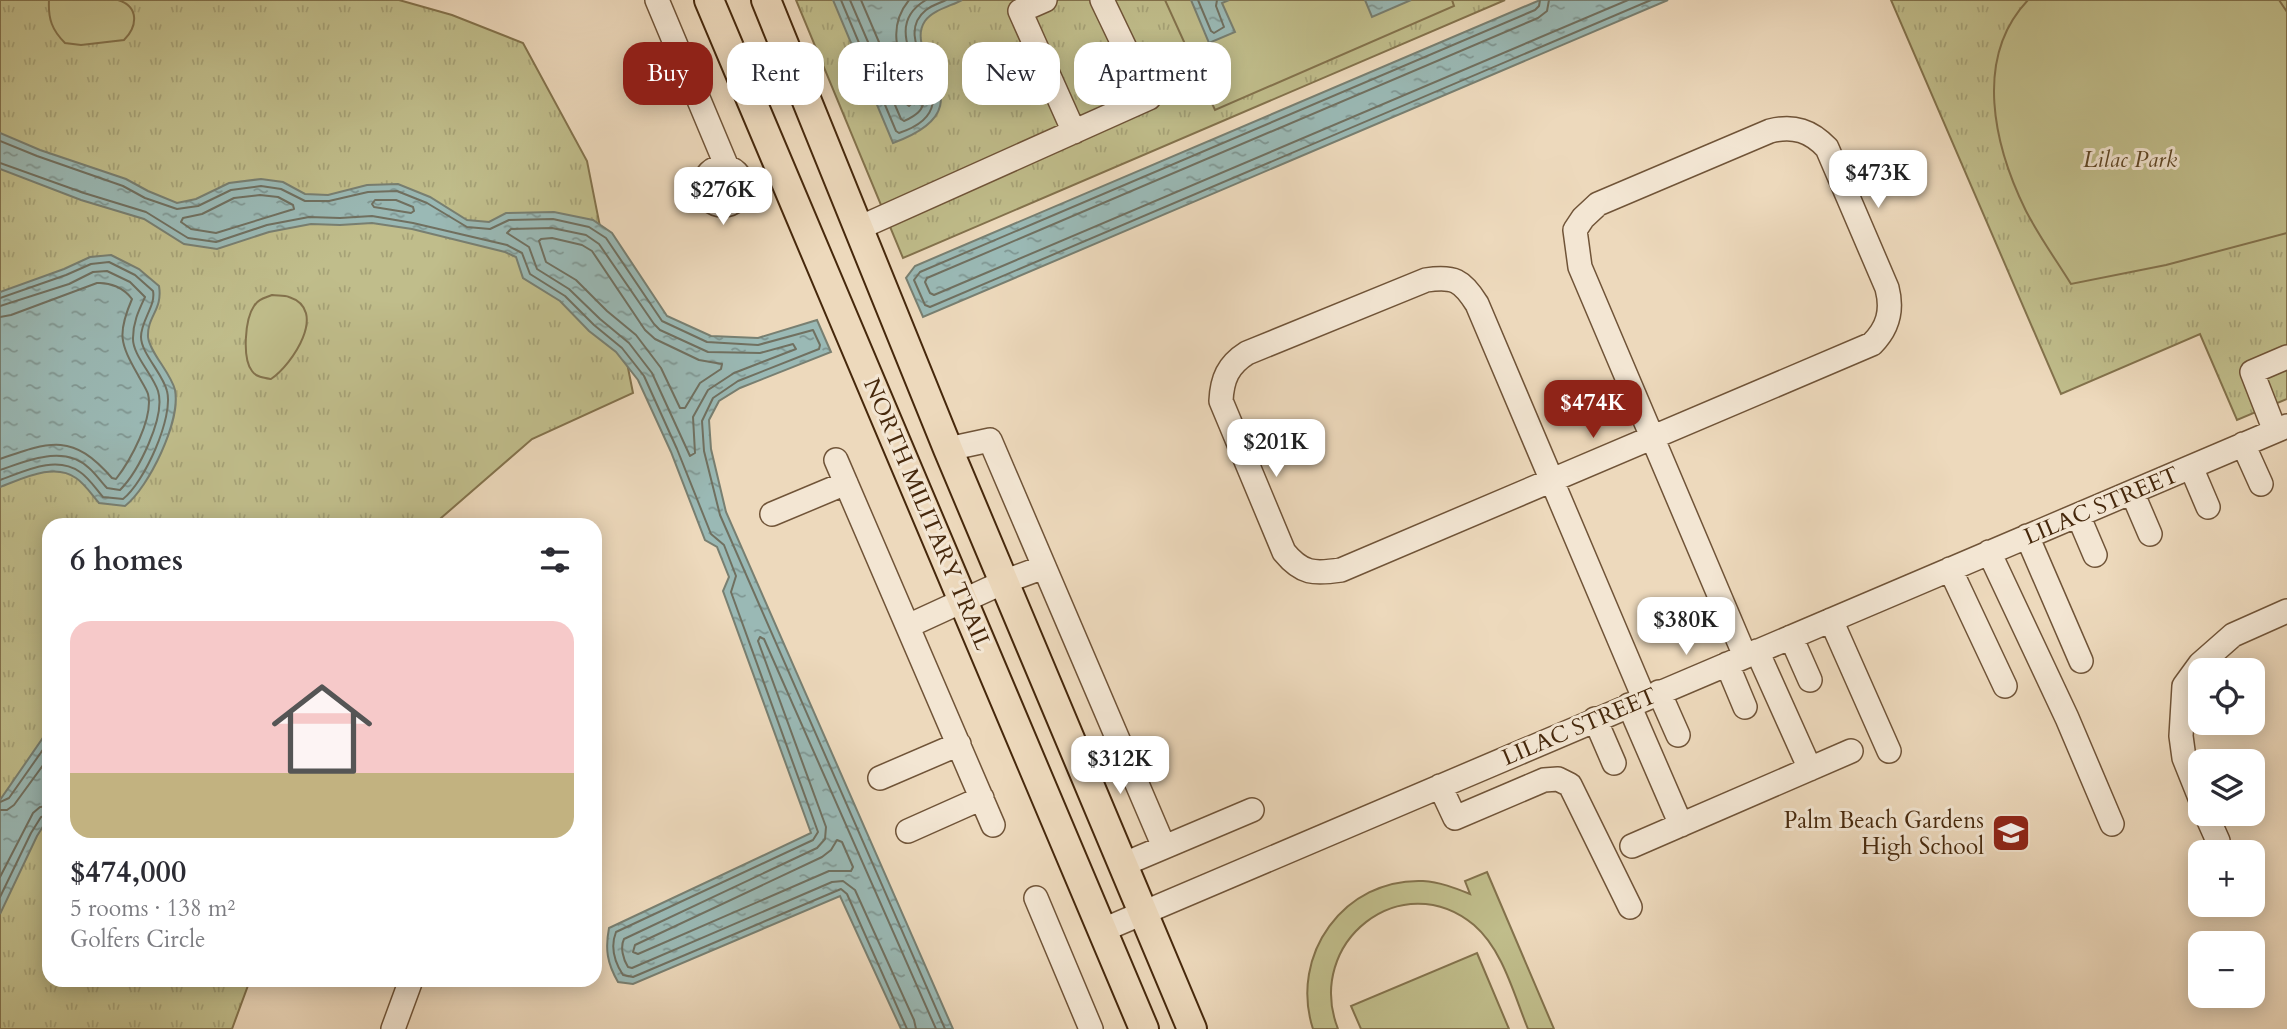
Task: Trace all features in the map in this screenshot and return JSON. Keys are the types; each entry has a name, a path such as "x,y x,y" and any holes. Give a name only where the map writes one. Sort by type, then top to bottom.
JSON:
{"main road":[{"name":"NORTH MILITARY TRAIL","path":"709,0 1144,1029"},
{"name":"NORTH MILITARY TRAIL","path":"766,0 948,449 1006,581 1192,1029"}],"street":[{"path":"657,0 727,167"},
{"path":"1045,0 1020,11 1074,131"},
{"path":"859,228 1149,98 1102,0"},
{"path":"1681,825 1644,698 1551,481 1477,304 1468,290 1457,281 1444,278 1426,280 1247,353 1235,361 1226,372 1221,385 1224,413 1284,552 1305,570 1318,573 1341,570 1551,481 1652,438 1872,344 1889,321 1891,300 1827,148 1818,138 1805,131 1783,128 1770,131 1598,205 1583,218 1575,230 1580,267 1652,438 1743,657 1810,769"},
{"path":"2281,428 2252,372 2287,357"},
{"name":"LILAC STREET","path":"1103,930 2281,428"},
{"path":"948,449 990,440 1164,847"},
{"path":"2244,444 2261,484"},
{"path":"836,460 993,825"},
{"path":"2190,467 2208,507"},
{"path":"772,514 846,483"},
{"path":"2132,492 2150,534"},
{"path":"2078,515 2095,555"},
{"path":"2027,536 2081,661"},
{"path":"1989,552 2067,718 2112,824"},
{"path":"908,626 1006,581 1044,567"},
{"path":"1950,569 2005,686"},
{"path":"2188,768 2183,747 2184,686 2200,664 2234,635 2287,611"},
{"path":"1831,620 1889,751"},
{"path":"1791,637 1810,680"},
{"path":"1743,657 1745,707"},
{"path":"1644,698 1678,736"},
{"path":"1595,719 1614,763"},
{"path":"880,778 959,744"},
{"path":"1632,846 1851,751"},
{"path":"1440,786 1455,818 1544,780 1558,779 1570,785 1630,907"},
{"path":"908,831 982,798"},
{"path":"1122,865 1252,810"},
{"path":"1036,898 1091,1029"},
{"path":"393,1029 408,987"}],"green space":[{"path":"0,0 399,0 452,15 523,43 587,161 633,393 532,439 441,518 42,518 42,987 247,987 232,1029 0,1029"},
{"path":"49,0 118,0 130,7 134,23 124,40 81,45 65,43 52,24"},
{"path":"796,0 1505,0 903,258 840,105 948,105 948,42 838,42 838,101 824,68 824,42 813,42"},
{"path":"1165,0 1452,0 1454,6 1231,103 1231,42 1184,42"},
{"name":"Lilac Park","path":"1891,0 2287,0 2287,399 2237,420 2200,334 2061,394"},
{"name":"Lilac Park","path":"2028,0 2279,0 2287,12 2287,233 2166,265 2071,284 2026,211 2005,159 1998,131 1994,103 2000,48 2011,23"},
{"path":"1213,105 1226,105 1215,110"},
{"path":"272,295 287,296 301,304 306,313 306,325 296,350 271,379 258,376 252,371 247,357 246,338 248,320 254,306"},
{"path":"1487,872 1554,1029 1528,1029 1500,960 1493,947 1474,925 1446,909 1418,904 1390,909 1366,922 1347,942 1335,968 1331,997 1338,1029 1313,1029 1308,1001 1309,974 1316,949 1329,926 1347,907 1369,892 1395,883 1423,881 1470,894 1465,881"},
{"path":"1477,953 1509,1029 1361,1029 1351,1006"}],"water":[{"path":"833,0 962,0 928,17 921,35 922,42 851,42"},
{"path":"1191,0 1229,0 1222,3 1235,32 1209,42"},
{"path":"1365,0 1411,0 1372,17"},
{"path":"1540,0 1668,0 923,317 906,278 915,266"},
{"path":"877,105 939,105 937,114 922,129 893,143"},
{"path":"0,133 40,150 126,179 177,203 196,199 229,183 261,179 283,182 305,194 328,195 367,185 398,184 430,197 467,220 489,222 506,213 554,212 593,220 612,233 667,316 711,336 758,338 817,320 831,352 740,388 719,401 709,420 711,449 726,512 953,1029 901,1029 840,896 633,984 618,982 608,956 609,928 811,833 723,591 729,577 717,547 705,540 671,452 638,380 616,352 589,331 560,301 523,278 516,257 412,229 372,223 311,224 269,232 217,249 184,244 144,219 81,200 0,169"},
{"path":"111,255 139,269 159,286 159,301 148,337 173,383 176,403 161,453 144,484 125,506 99,503 79,480 67,473 48,472 28,476 0,487 0,292 90,257"},
{"path":"42,739 42,828 0,914 0,800"}],"place":[{"name":"Palm Beach Gardens High School","path":"2011,833"}]}
